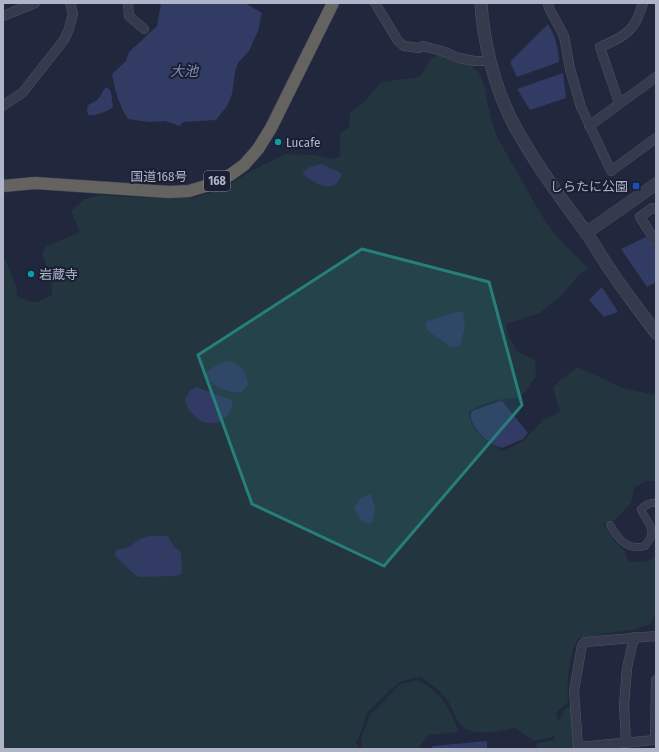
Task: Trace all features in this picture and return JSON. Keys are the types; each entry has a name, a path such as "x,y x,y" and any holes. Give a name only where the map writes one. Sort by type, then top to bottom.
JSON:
{"highway":[{"name":"国道168号","path":"3,186 34,183 169,192 189,191 209,185 230,175 244,165 258,149 271,128 332,3"}],"street":[{"path":"3,16 35,3"},
{"path":"4,104 24,92 64,40 73,14 69,3"},
{"path":"128,3 129,16 144,29"},
{"path":"375,3 398,41 404,46 419,48 423,46 445,52 459,58 474,61 491,61"},
{"path":"481,3 486,38 500,92 522,139 548,180 586,233 613,276 656,333"},
{"path":"548,3 549,8 564,36 570,69 581,107 611,171 656,138"},
{"path":"619,103 600,47 618,39 628,32 636,21 643,3"},
{"path":"589,126 656,77"},
{"path":"586,233 656,184"},
{"path":"630,202 656,242"},
{"path":"640,217 652,208 656,208"},
{"path":"610,525 619,539 625,544 638,548 645,546 652,535 650,525 642,512 642,509 646,504 652,502 656,503"},
{"path":"656,636 584,642 582,645 574,691 578,747 655,740 656,680"},
{"path":"626,743 624,705 627,668 634,638"}],"highlighted area":[{"path":"362,249 489,282 522,405 384,566 252,504 198,355"}],"shaded area":[{"path":"439,54 469,64 479,73 485,87 496,135 542,216 557,237 588,268 577,277 564,293 540,313 506,324 508,335 518,352 535,360 536,377 520,398 494,401 469,411 472,424 480,435 504,451 523,441 543,420 560,412 553,388 561,379 578,367 623,388 656,395 656,481 646,481 634,488 631,503 615,520 603,524 615,542 625,551 628,562 649,561 656,556 656,612 651,624 637,629 578,638 572,654 569,670 568,702 556,713 559,721 565,708 571,707 574,749 537,749 536,743 555,740 554,734 552,737 534,741 515,728 496,732 471,731 461,725 445,697 420,677 399,682 367,713 356,743 360,749 3,749 3,254 18,291 16,295 31,302 38,302 52,294 51,278 42,253 47,246 80,232 71,211 85,199 101,195 194,198 224,188 251,171 285,154 315,155 332,159 340,156 340,133 349,127 350,113 365,101 381,82 420,77 430,60"},
{"path":"418,680 440,696 448,708 459,732 429,735 417,749 363,749 361,745 362,735 370,715 400,684"}],"water":[{"name":"大池","path":"161,3 245,3 262,13 258,31 249,51 238,63 235,72 232,94 227,106 216,120 183,122 180,126 165,121 149,122 128,119 122,108 116,92 112,74 126,61 129,52 157,26"},
{"path":"548,24 556,43 559,62 517,77 510,62"},
{"path":"563,73 566,98 530,110 517,89"},
{"path":"107,87 111,92 113,107 101,113 88,115 88,105 99,98"},
{"path":"322,164 341,173 341,178 335,185 320,185 303,174 303,172 310,167"},
{"path":"646,237 656,250 656,282 647,287 621,249"},
{"path":"602,287 618,312 604,317 589,300"},
{"path":"461,311 463,312 465,327 460,346 451,347 428,331 425,325 427,321"},
{"path":"229,361 237,364 247,377 248,385 242,392 237,393 227,391 212,383 205,376 212,368"},
{"path":"196,387 232,400 231,408 222,421 212,423 204,422 190,411 186,405 185,399 190,391"},
{"path":"500,401 503,402 528,433 523,439 502,448 490,443 483,437 471,419 472,411"},
{"path":"371,494 375,509 372,522 368,524 359,518 354,507 361,498"},
{"path":"150,536 168,536 174,547 181,552 182,572 180,575 139,577 115,556 117,550 129,547 140,539"},
{"path":"487,741 487,749 430,749 433,746"}],"place":[{"name":"Lucafe","path":"278,142"},
{"name":"しらたに公園","path":"636,186"},
{"name":"岩蔵寺","path":"31,274"}]}
